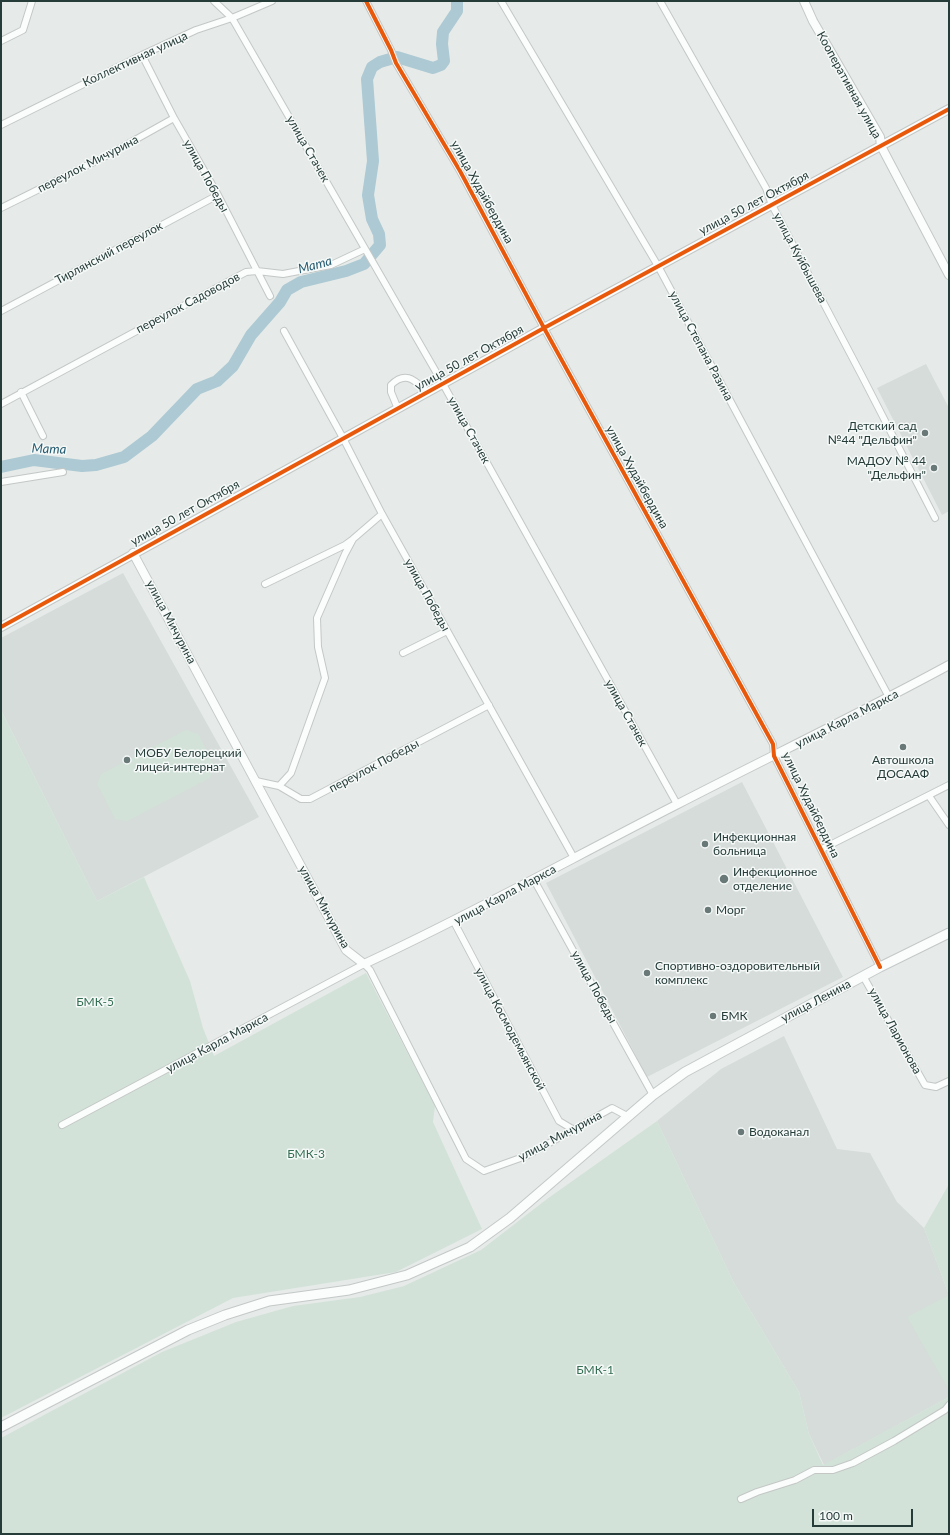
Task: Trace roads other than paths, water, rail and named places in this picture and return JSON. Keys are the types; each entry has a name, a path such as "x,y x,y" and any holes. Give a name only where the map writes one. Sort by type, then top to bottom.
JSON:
{"main road":[{"name":"улица Ленина","path":"1,1427 188,1330 225,1314 269,1301 349,1290 407,1275 470,1247 510,1218 653,1095 685,1072 880,967 949,933"}],"street":[{"path":"1,41 23,30 32,1"},
{"name":"улица Стачек","path":"214,1 232,18 375,264 676,804"},
{"name":"Коллективная улица","path":"1,125 196,30 232,18 272,1"},
{"name":"улица Худайбердина","path":"366,1 396,63 460,170 544,328 773,744 774,756 880,967"},
{"name":"улица Степана Разина","path":"501,1 658,266 889,697"},
{"name":"улица Куйбышева","path":"660,1 766,188 772,205 935,518"},
{"name":"Кооперативная улица","path":"804,1 880,137 881,146 949,275"},
{"name":"улица Победы","path":"142,55 174,118 218,195 270,296"},
{"name":"улица 50 лет Октября","path":"1,627 544,328 949,109"},
{"name":"переулок Мичурина","path":"1,208 108,155 174,118"},
{"name":"Тирлянский переулок","path":"1,311 218,195"},
{"name":"переулок Садоводов","path":"1,404 246,272 257,271 283,274 331,265 365,249"},
{"name":"улица Победы","path":"284,331 344,438 382,514 574,858"},
{"path":"398,408 391,392 391,385 398,378 406,377 415,381 428,392"},
{"path":"21,392 43,436"},
{"path":"1,482 63,472"},
{"path":"265,584 345,545 382,514"},
{"path":"279,786 291,773 325,678 318,647 317,618 353,539"},
{"name":"улица Мичурина","path":"133,553 346,950 370,970 466,1158 484,1171 526,1156 612,1108 629,1117"},
{"path":"403,653 447,631"},
{"name":"улица Карла Маркса","path":"62,1125 364,964 454,922 676,804 774,756 949,665"},
{"name":"переулок Победы","path":"256,781 279,786 301,799 310,799 489,705"},
{"path":"822,849 949,785"},
{"path":"929,796 949,825"},
{"name":"улица Победы","path":"534,880 653,1095"},
{"name":"улица Космодемьянской","path":"454,922 559,1121 574,1130"},
{"name":"улица Ларионова","path":"863,976 924,1084 936,1088 949,1081"},
{"path":"741,1499 757,1492 795,1480 814,1470 833,1470 852,1463 894,1441 945,1410 949,1405"}],"waterway":[{"name":"Мата","path":"1,467 34,460 82,466 96,465 124,457 152,436 197,389 217,381 233,366 251,335 280,302 287,290 301,282 346,271 364,264 380,245 379,234 372,219 368,195 373,161 367,79 372,67 380,62 397,57 433,68 441,65 444,61 442,44 443,32 457,11 457,1"}],"place":[{"name":"Детский сад №44 \"Дельфин\"","path":"925,433"},
{"name":"МАДОУ № 44 \"Дельфин\"","path":"934,468"},
{"name":"Автошкола ДОСААФ","path":"903,747"},
{"name":"МОБУ Белорецкий лицей-интернат","path":"127,760"},
{"name":"Инфекционная больница","path":"705,844"},
{"name":"Инфекционное отделение","path":"724,879"},
{"name":"Морг","path":"708,910"},
{"name":"Спортивно-оздоровительный комплекс","path":"647,973"},
{"name":"БМК","path":"713,1016"},
{"name":"Водоканал","path":"741,1132"}],"park label":[{"name":"БМК-5","path":"95,1002"},
{"name":"БМК-3","path":"306,1154"},
{"name":"БМК-1","path":"595,1370"}]}
